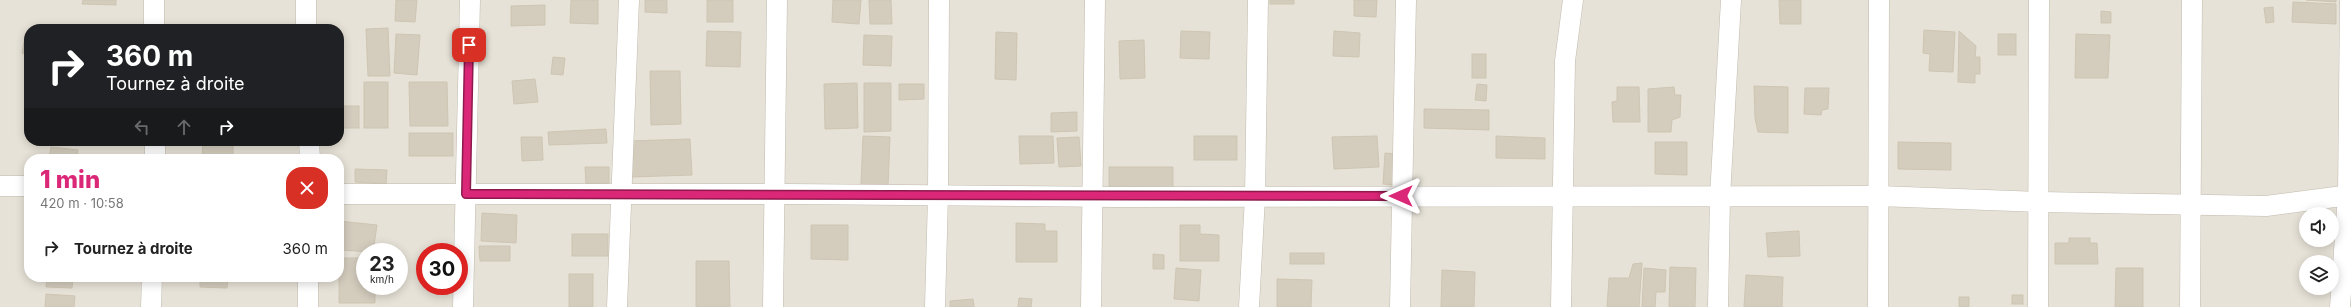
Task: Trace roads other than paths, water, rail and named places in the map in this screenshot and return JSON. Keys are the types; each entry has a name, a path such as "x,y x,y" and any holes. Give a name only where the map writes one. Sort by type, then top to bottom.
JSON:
{"street":[{"path":"154,0 154,24"},
{"path":"306,0 306,24"},
{"path":"463,307 470,0"},
{"path":"617,307 620,194 629,0"},
{"path":"773,307 777,0"},
{"path":"935,307 938,196 939,0"},
{"path":"1091,307 1095,0"},
{"path":"1249,307 1255,197 1258,0"},
{"path":"1400,307 1406,0"},
{"path":"1561,307 1565,61 1573,0"},
{"path":"1718,307 1720,197 1731,0"},
{"path":"1878,307 1879,0"},
{"path":"2038,307 2040,202 2039,0"},
{"path":"2190,307 2192,0"},
{"path":"2340,307 2349,195 2350,0"},
{"path":"0,186 24,186"},
{"path":"344,194 775,194 1093,197 1878,196 2040,202 2266,206 2349,195"},
{"path":"151,307 152,282"},
{"path":"308,282 308,307"}]}
